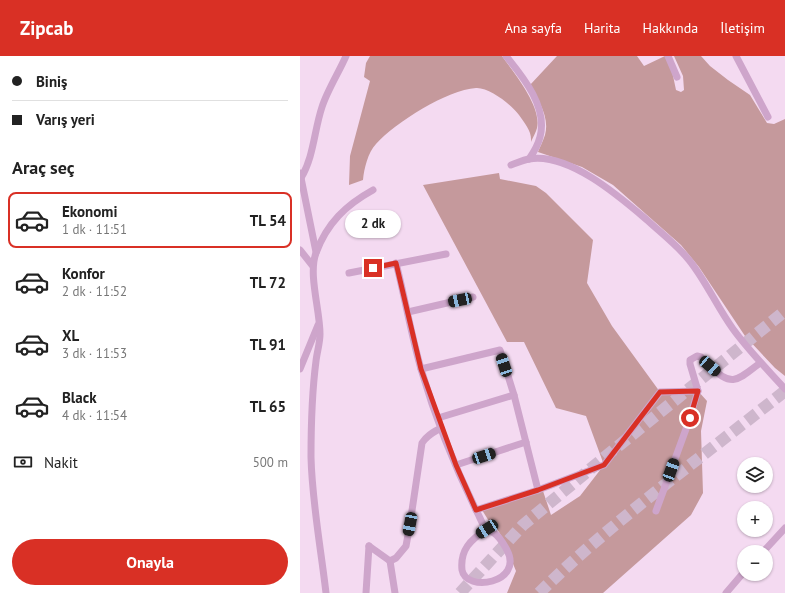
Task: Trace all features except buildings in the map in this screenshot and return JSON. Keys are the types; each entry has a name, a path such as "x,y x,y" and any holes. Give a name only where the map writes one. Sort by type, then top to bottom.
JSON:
{"street":[{"path":"316,252 300,176 307,167 322,106 346,56"},
{"path":"506,56 531,92 542,122 541,135 535,150 529,159"},
{"path":"668,56 677,77"},
{"path":"736,56 768,117"},
{"path":"511,165 529,159 543,159 564,164 591,177 618,195 674,244 689,260 734,330 760,363 785,389"},
{"path":"326,593 312,481 311,456 316,359 320,336 312,265 316,252 327,230 338,215 344,208 373,190"},
{"path":"300,250 312,265"},
{"path":"349,273 446,254"},
{"path":"396,263 421,369 441,428 476,510 487,529 497,535 502,541 510,559 509,570 497,587"},
{"path":"408,312 473,297"},
{"path":"300,369 319,322"},
{"path":"421,369 500,350 514,395 538,490"},
{"path":"656,512 698,391 690,360 693,357 701,357 726,380 744,376 760,363"},
{"path":"476,510 538,490 604,465 660,392 698,391"},
{"path":"438,418 514,395"},
{"path":"390,561 396,558 406,546 422,443 430,433 441,428"},
{"path":"456,465 526,442"},
{"path":"769,545 785,528"},
{"path":"468,587 462,572 462,558 464,550 487,529"},
{"path":"366,593 369,546 390,561 395,593"},
{"path":"726,593 737,580"}],"shaded area":[{"path":"370,56 502,56 526,90 535,110 537,128 531,142 530,134 526,125 516,111 506,102 493,93 481,88 464,90 451,94 423,108 385,135 371,151 365,166 363,180 349,185 350,156 370,81 364,77 366,63"},
{"path":"557,56 637,56 644,66 665,56 672,71 676,90 681,92 684,90 683,76 674,56 701,56 710,66 750,95 767,123 774,124 785,119 785,376 775,368 745,336 699,267 681,245 613,185 582,167 538,152 545,135 546,122 540,103 530,85"},
{"path":"499,173 500,179 536,186 546,193 593,240 587,283 612,326 660,392 698,391 707,401 701,431 703,493 691,515 603,593 507,593 516,571 502,537 497,529 492,526 482,510 543,491 551,515 580,496 604,465 586,416 556,408 524,342 507,342 423,185"}],"tunnel":[{"path":"460,593 523,525 785,311"},
{"path":"539,593 628,514 785,391"}],"route":[{"path":"373,268 396,263 421,369 441,428 476,510 538,490 604,465 660,392 698,391 690,418"}]}
